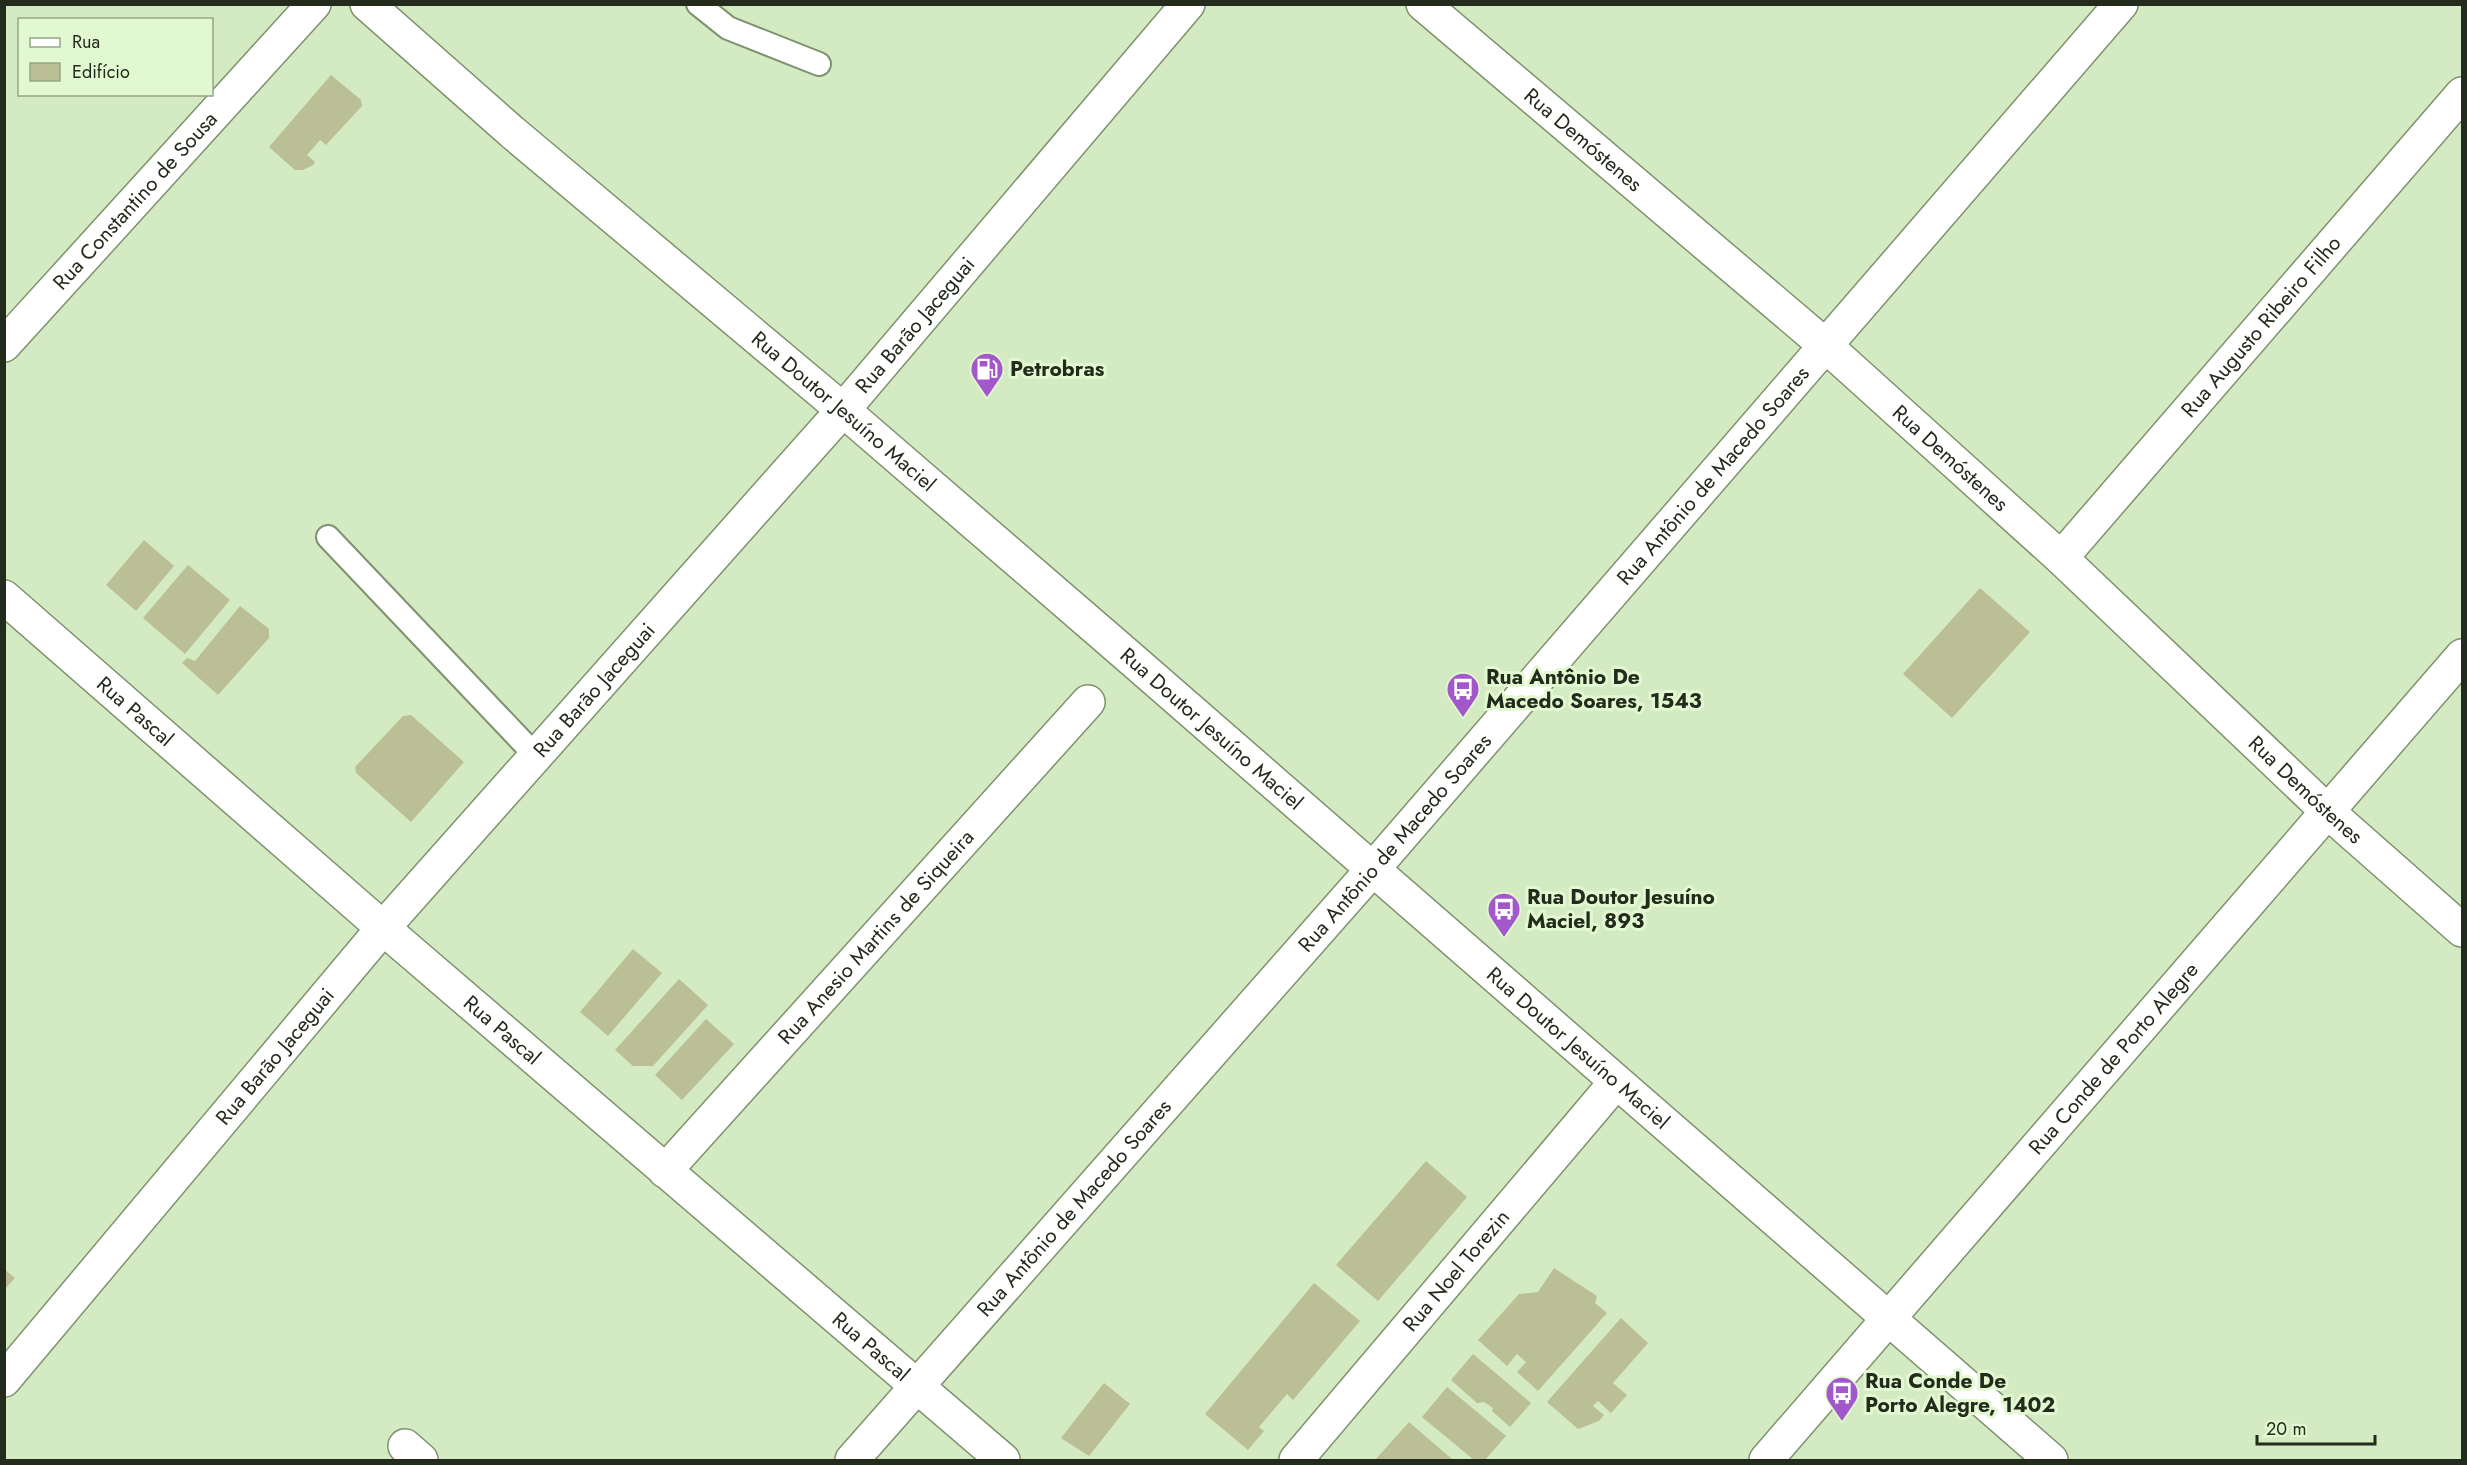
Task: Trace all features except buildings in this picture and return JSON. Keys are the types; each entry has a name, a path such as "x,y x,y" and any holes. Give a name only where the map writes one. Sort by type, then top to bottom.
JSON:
{"street":[{"name":"Rua Constantino de Sousa","path":"4,345 314,4"},
{"name":"Rua Doutor Jesuíno Maciel","path":"367,4 512,132 843,410 2051,1461"},
{"name":"Rua Barão Jaceguai","path":"4,1380 383,928 843,410 1188,4"},
{"name":"Rua Demóstenes","path":"1423,4 1826,346 2061,558 2328,812 2463,930"},
{"name":"Rua Antônio de Macedo Soares","path":"852,1461 1372,870 2121,4"},
{"name":"Rua Augusto Ribeiro Filho","path":"2061,558 2463,94"},
{"name":"Rua Pascal","path":"4,597 383,928 1003,1461"},
{"name":"Rua Conde de Porto Alegre","path":"1766,1461 2463,656"},
{"name":"Rua Anesio Martins de Siqueira","path":"665,1171 1088,702"},
{"name":"Rua Noel Torezin","path":"1296,1461 1616,1082"}],"lane":[{"path":"698,4 728,28 819,64"},
{"path":"328,537 536,756"}],"place":[{"name":"Petrobras","path":"987,398"},
{"name":"Rua Antônio De Macedo Soares, 1543","path":"1463,718"},
{"name":"Rua Doutor Jesuíno Maciel, 893","path":"1504,938"},
{"name":"Rua Conde De Porto Alegre, 1402","path":"1842,1422"}]}
